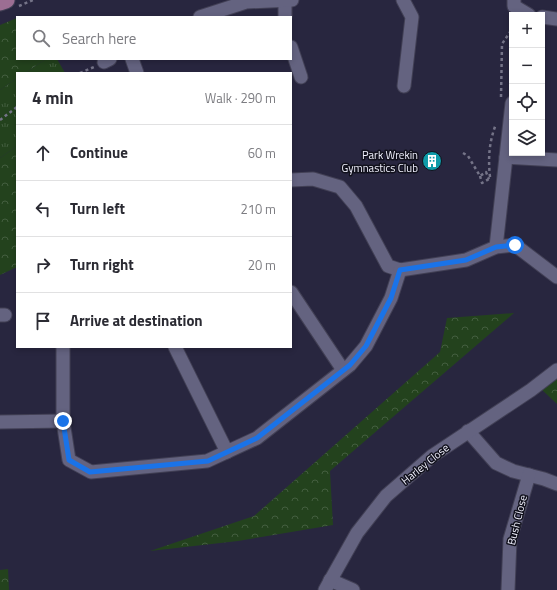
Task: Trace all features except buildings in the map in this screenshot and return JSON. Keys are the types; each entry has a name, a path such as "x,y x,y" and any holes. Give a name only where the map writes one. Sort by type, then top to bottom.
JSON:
{"main road":[{"path":"0,2 6,0"}],"street":[{"path":"403,0 412,17 404,86"},
{"path":"203,16 246,2 288,1 285,16"},
{"path":"545,17 557,19"},
{"path":"292,50 301,77"},
{"path":"132,60 137,72"},
{"path":"496,247 510,120"},
{"path":"506,157 557,160"},
{"path":"292,180 313,179 340,187 356,206 388,266 400,270 466,260 496,247 515,245 557,277"},
{"path":"62,348 63,421 69,460 90,472 208,461 257,438 350,365 366,346 391,298 400,270"},
{"path":"292,294 343,370"},
{"path":"176,348 228,452"},
{"name":"Harley Close","path":"327,585 357,533 386,496 432,456 531,390 557,370"},
{"path":"0,422 63,421"},
{"path":"468,431 496,463 513,471 557,484"},
{"name":"Bush Close","path":"508,590 510,539 529,475"},
{"path":"327,585 353,590"}],"path":[{"path":"0,120 16,108"},
{"path":"463,153 468,156 480,176"}],"green space":[{"path":"16,18 16,60 44,60 26,72 16,72 16,79 0,90 0,25"},
{"path":"44,60 58,60 64,72 26,72"},
{"path":"16,79 16,147 0,158 0,90"},
{"path":"16,147 16,267 0,275 0,158"},
{"path":"514,313 330,471 333,525 238,541 150,551 254,516 440,352 447,318"},
{"path":"557,376 557,404 540,388"},
{"path":"8,569 9,590 0,590 0,570"}],"place":[{"name":"Park Wrekin Gymnastics Club","path":"432,161"}],"route":[{"path":"63,421 69,460 90,472 208,461 257,438 350,365 366,346 391,298 400,270 466,260 496,247 515,245"}]}
